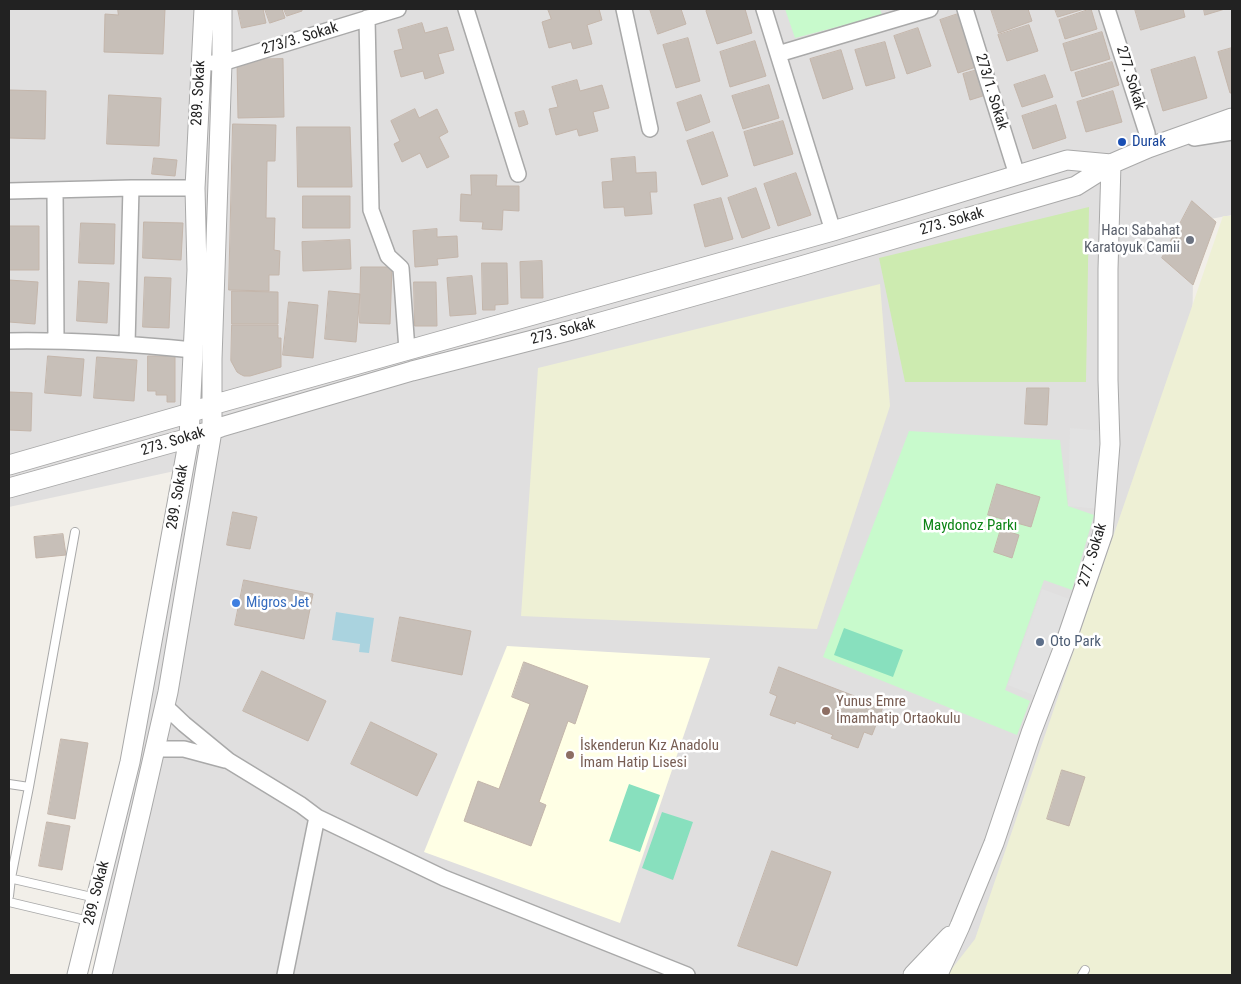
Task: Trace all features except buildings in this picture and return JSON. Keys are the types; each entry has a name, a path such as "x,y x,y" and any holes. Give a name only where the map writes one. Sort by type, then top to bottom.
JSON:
{"street":[{"name":"289. Sokak","path":"77,975 130,762 189,438 197,270 195,188 204,9"},
{"path":"102,975 165,706 212,431 212,349 222,63 222,9"},
{"name":"273/3. Sokak","path":"201,64 222,63 398,9"},
{"path":"466,9 518,174"},
{"path":"624,9 650,129"},
{"path":"764,9 833,230"},
{"path":"778,54 891,14 930,9"},
{"name":"273/1. Sokak","path":"965,9 1017,175"},
{"name":"277. Sokak","path":"1107,9 1147,133 1156,145"},
{"path":"367,18 371,210 388,256 401,268 407,350"},
{"name":"273. Sokak","path":"9,488 189,438 412,371 580,328 1076,186 1111,164 1156,145 1232,118"},
{"name":"273. Sokak","path":"1156,145 1232,132"},
{"name":"273. Sokak","path":"9,465 212,405 833,230 1067,160 1111,164"},
{"name":"277. Sokak","path":"936,975 960,926 994,843 1031,733 1103,533 1110,444 1108,269 1111,164"},
{"path":"128,344 131,188"},
{"path":"9,191 195,188"},
{"path":"55,190 56,340"},
{"path":"9,341 56,340 193,350"},
{"path":"165,706 229,761 318,817 444,878 687,975"},
{"path":"155,749 184,749 229,761"},
{"path":"285,975 318,817"},
{"path":"96,898 119,903"},
{"path":"90,921 113,930"},
{"name":"277. Sokak","path":"913,975 960,926"}],"lane":[{"path":"9,896 10,878 29,787 74,532"},
{"path":"9,784 29,787"},
{"path":"10,878 96,898"},
{"path":"9,902 90,921"}],"shaded area":[{"path":"9,9 1232,9 1232,215 1194,222 1181,975 92,975 184,469 9,507"},
{"path":"1223,216 1232,216 1232,975 947,975 975,939"},
{"path":"880,284 890,406 817,629 521,616 538,368"},
{"path":"1070,428 1104,431 1100,509 1068,506"},
{"name":"Oto Park","path":"1042,589 1072,600 1036,696 1008,685"},
{"name":"İskenderun Kız Anadolu İmam Hatip Lisesi","path":"507,646 710,658 620,923 424,852"}],"green space":[{"path":"785,9 880,9 882,15 795,38"},
{"path":"1089,207 1086,382 905,382 879,258"},
{"name":"Maydonoz Parkı","path":"909,431 1060,440 1068,506 1094,515 1072,590 1044,580 1005,690 1030,701 1017,735 823,657"},
{"path":"844,628 903,650 893,677 834,655"},
{"path":"629,784 660,795 640,852 609,841"},
{"path":"662,812 693,822 673,880 642,868"}],"water":[{"path":"336,612 374,618 369,653 359,652 360,644 332,640"}],"place":[{"name":"Durak","path":"1122,142"},
{"name":"Hacı Sabahat Karatoyuk Camii","path":"1190,240"},
{"name":"Migros Jet","path":"236,603"},
{"name":"Oto Park","path":"1040,642"},
{"name":"Yunus Emre İmamhatip Ortaokulu","path":"826,711"},
{"name":"İskenderun Kız Anadolu İmam Hatip Lisesi","path":"570,755"}]}
